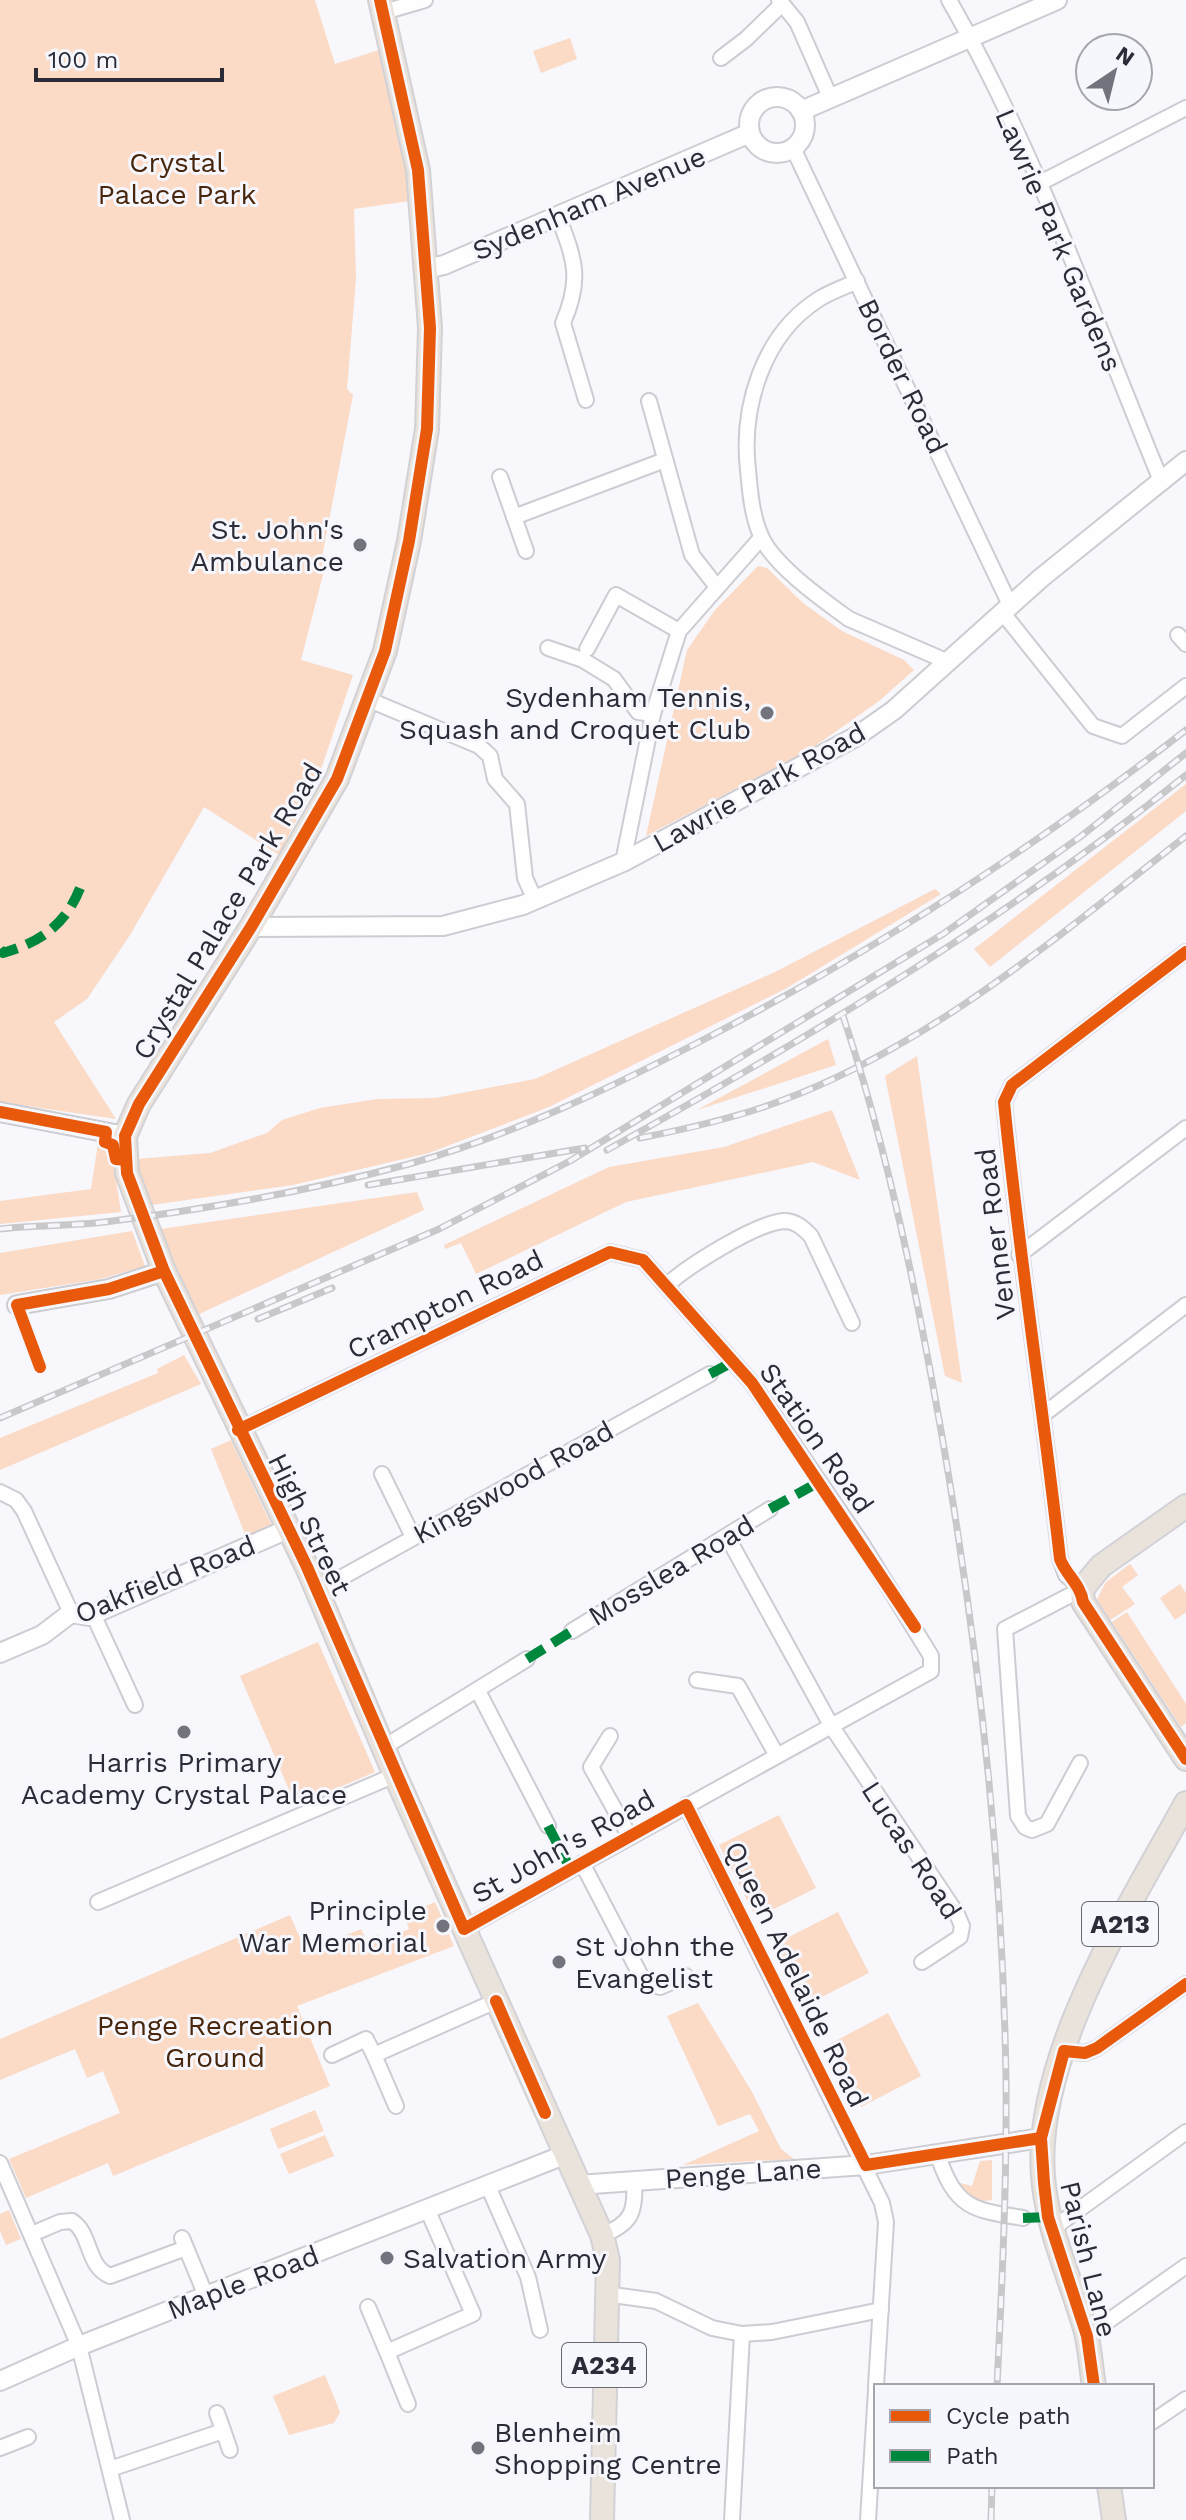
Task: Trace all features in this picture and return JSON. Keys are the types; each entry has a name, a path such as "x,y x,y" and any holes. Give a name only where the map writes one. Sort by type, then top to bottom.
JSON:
{"main road":[{"name":"Crystal Palace Park Road","path":"125,1136 139,1104 251,927 337,779 385,651 409,541 427,429 430,328 418,170 382,6"},
{"name":"High Street","path":"125,1136 127,1173 164,1271 317,1591 395,1775 602,2235 608,2260 602,2520"},
{"path":"1186,1506 1101,1566 1082,1589 1083,1602 1186,1759"},
{"name":"Parish Lane","path":"1094,2384 1087,2336 1052,2229 1041,2138 1064,2051 1117,1930 1186,1803"},
{"path":"1109,2488 1114,2520"}],"street":[{"path":"382,6 425,0"},
{"name":"Lawrie Park Gardens","path":"949,0 971,39 1038,184 1162,483"},
{"path":"801,111 1057,0"},
{"path":"721,58 746,39 781,2 797,22 830,97"},
{"path":"769,98 791,101 801,111 803,133 793,148 771,152 758,145 750,133 752,111 769,98"},
{"path":"1038,184 1183,114"},
{"name":"Sydenham Avenue","path":"426,269 444,265 750,133"},
{"name":"Border Road","path":"793,148 1006,608 1093,726 1102,731 1122,736 1186,686"},
{"path":"558,216 569,246 575,295 563,323 586,400"},
{"path":"857,281 819,299 797,317 765,360 748,412 745,448 751,498 761,538 789,569 849,619 946,661"},
{"path":"649,401 692,555 717,587"},
{"path":"514,517 665,460"},
{"name":"Lawrie Park Road","path":"251,927 443,926 535,900 623,862 857,736 894,710 1006,608 1186,461"},
{"path":"500,477 526,551"},
{"path":"623,862 653,714 679,631 761,538"},
{"path":"587,649 616,595 679,631"},
{"path":"548,648 600,669 624,689 638,712 653,714"},
{"path":"367,699 479,746 490,756 495,779 517,804 525,878 535,900"},
{"name":"Venner Road","path":"1082,1589 1066,1575 1060,1559 1044,1414 1019,1255 1004,1102 1012,1085 1186,952"},
{"path":"0,1112 125,1136"},
{"path":"1019,1255 1186,1128"},
{"path":"667,1285 684,1269 727,1245 786,1221 801,1225 811,1236 852,1323"},
{"name":"Crampton Road","path":"238,1430 610,1252 643,1260 667,1285"},
{"path":"17,1305 109,1289 164,1271"},
{"name":"Station Road","path":"667,1285 752,1383 907,1615 931,1656 932,1665"},
{"path":"1044,1414 1186,1305"},
{"name":"Kingswood Road","path":"317,1591 710,1374"},
{"path":"382,1474 413,1537"},
{"path":"0,1492 16,1500 24,1511 71,1613"},
{"name":"Mosslea Road","path":"572,1631 728,1538 770,1509"},
{"name":"Oakfield Road","path":"0,1653 58,1626 71,1613 81,1617 93,1614 288,1529"},
{"name":"Lucas Road","path":"728,1538 832,1727 962,1926 960,1937 922,1962"},
{"path":"1080,1763 1047,1824 1032,1830 1025,1827 1018,1816 1010,1745 1005,1629 1082,1589"},
{"path":"93,1614 135,1705"},
{"path":"384,1747 527,1659"},
{"name":"St John's Road","path":"464,1929 776,1754 832,1727 931,1671 932,1665"},
{"path":"697,1680 738,1686 776,1754"},
{"path":"478,1691 548,1826"},
{"path":"610,1736 591,1767 630,1837"},
{"path":"98,1902 395,1775"},
{"name":"Queen Adelaide Road","path":"686,1805 866,2165 886,2222 876,2384"},
{"path":"582,1863 643,1980 660,1987 686,1976"},
{"path":"1064,2051 1085,2053 1097,2048 1186,1984"},
{"path":"374,2055 496,2001"},
{"path":"332,2055 366,2039 396,2106"},
{"path":"1052,2229 1186,2132"},
{"name":"Penge Lane","path":"578,2185 866,2165 1041,2138"},
{"name":"Maple Road","path":"0,2381 79,2346 564,2155"},
{"path":"938,2156 948,2182 961,2200 982,2212 1023,2218"},
{"path":"0,2163 6,2192 32,2234 79,2346 122,2520"},
{"name":"Penge Lane","path":"602,2235 623,2226 634,2213 634,2180"},
{"path":"488,2186 528,2277 540,2330"},
{"path":"387,2352 473,2314 428,2211"},
{"path":"32,2234 60,2222 72,2221 81,2229 99,2269 110,2276 184,2243 206,2296"},
{"path":"1087,2336 1186,2266"},
{"path":"606,2294 656,2301 712,2328 742,2334 772,2332 881,2310"},
{"path":"368,2307 408,2404"},
{"path":"732,2520 742,2334"},
{"path":"1154,2421 1186,2399"},
{"path":"217,2413 230,2450"},
{"name":"Queen Adelaide Road","path":"868,2520 874,2421"},
{"path":"110,2469 223,2431"},
{"path":"0,2448 28,2437"}],"green space":[{"name":"Crystal Palace Park","path":"0,0 315,0 335,64 382,49 405,155 409,201 354,209 356,279 347,389 353,395 322,557 326,563 301,660 353,675 319,775 279,855 204,807 130,935 87,999 54,1022 116,1119 0,1102"},
{"path":"570,38 577,59 541,73 533,51"},
{"name":"Sydenham Tennis, Squash and Croquet Club","path":"758,566 767,568 803,603 842,631 904,660 914,670 879,701 811,749 646,836 687,650 715,610"},
{"path":"1186,784 1186,811 990,967 974,949"},
{"path":"935,889 941,894 787,988 549,1107 429,1153 293,1185 151,1205 140,1186 137,1159 210,1153 267,1133 282,1120 320,1108 377,1099 435,1098 535,1079 775,972"},
{"path":"828,1039 836,1065 697,1110"},
{"path":"917,1056 962,1383 945,1376 885,1076"},
{"path":"832,1110 860,1180 813,1162 626,1202 476,1274 461,1243 445,1249 444,1245 609,1167 724,1147"},
{"path":"98,1143 111,1149 121,1212 0,1224 0,1201 91,1189"},
{"path":"417,1192 424,1210 197,1315 172,1277 161,1229"},
{"path":"132,1231 145,1266 101,1279 0,1295 0,1253"},
{"path":"184,1355 201,1384 0,1470 0,1438 158,1373 157,1369"},
{"path":"231,1440 273,1528 247,1539 211,1449"},
{"path":"1130,1564 1138,1575 1122,1587 1135,1604 1110,1620 1097,1599 1106,1582"},
{"path":"1180,1584 1186,1593 1186,1612 1175,1620 1160,1598"},
{"path":"1127,1612 1186,1704 1186,1723 1181,1727 1112,1622"},
{"path":"318,1642 375,1772 296,1806 240,1676"},
{"path":"779,1815 816,1888 756,1918 719,1845"},
{"name":"Penge Recreation Ground","path":"435,1902 454,1946 297,2006 330,2086 113,2176 108,2163 26,2198 9,2159 120,2113 103,2071 87,2078 75,2049 0,2080 0,2039 290,1915 306,1952 361,1929 366,1939 378,1934 381,1941 409,1929 404,1915"},
{"path":"838,1912 869,1973 804,2006 773,1945"},
{"path":"698,2003 752,2092 781,2149 794,2159 683,2165 759,2131 750,2114 718,2126 667,2016"},
{"path":"888,2013 921,2076 861,2107 828,2045"},
{"path":"315,2110 324,2131 278,2149 270,2129"},
{"path":"325,2135 334,2156 289,2174 280,2154"},
{"path":"992,2160 992,2200 974,2202 954,2186 956,2182 972,2186 980,2161"},
{"path":"9,2210 21,2239 6,2245 0,2231 0,2214"},
{"path":"325,2375 340,2412 334,2423 289,2435 273,2396"}],"railway":[{"path":"0,1229 105,1222 296,1191 447,1153 557,1110 699,1042 888,936 1010,858 1186,730"},
{"path":"0,1418 439,1229 570,1161 943,934 1080,837 1186,753"},
{"path":"607,1150 831,1021 977,928 1118,828 1186,775"},
{"path":"640,1138 708,1123 775,1103 832,1080 887,1052 991,986 1041,950 1186,836"},
{"path":"843,1016 875,1121 913,1281 956,1521 978,1680 994,1840 1004,2000 1006,2156 997,2384"},
{"path":"368,1185 585,1148"},
{"path":"258,1319 332,1288"},
{"path":"991,2520 992,2488"}],"marked path":[{"path":"0,949 3,953 18,948 53,928 70,907 83,880"},
{"path":"710,1374 727,1365"},
{"path":"770,1509 819,1482"},
{"path":"527,1659 572,1631"},
{"path":"548,1826 571,1870"},
{"path":"1023,2218 1048,2217"}],"cycle path":[{"path":"380,0 418,170 430,328 427,429 409,541 385,651 337,779 251,927 139,1104 125,1136 127,1173 164,1271 307,1567 464,1929 686,1805 866,2165 1041,2138"},
{"path":"1186,952 1012,1085 1004,1102 1060,1559 1083,1602 1186,1759"},
{"path":"0,1112 106,1132 105,1142 113,1145 116,1159 126,1160"},
{"path":"238,1430 610,1252 643,1260 752,1383 915,1627"},
{"path":"40,1367 17,1305 109,1289 164,1271"},
{"path":"1094,2384 1087,2336 1048,2217 1041,2138 1064,2051 1085,2053 1097,2048 1186,1984"},
{"path":"496,2001 545,2113"}],"place":[{"name":"St. John's Ambulance","path":"360,545"},
{"name":"Sydenham Tennis, Squash and Croquet Club","path":"767,713"},
{"name":"Harris Primary Academy Crystal Palace","path":"184,1732"},
{"name":"Principle War Memorial","path":"443,1926"},
{"name":"St John the Evangelist","path":"559,1962"},
{"name":"Salvation Army","path":"387,2258"},
{"name":"Blenheim Shopping Centre","path":"478,2448"}]}
